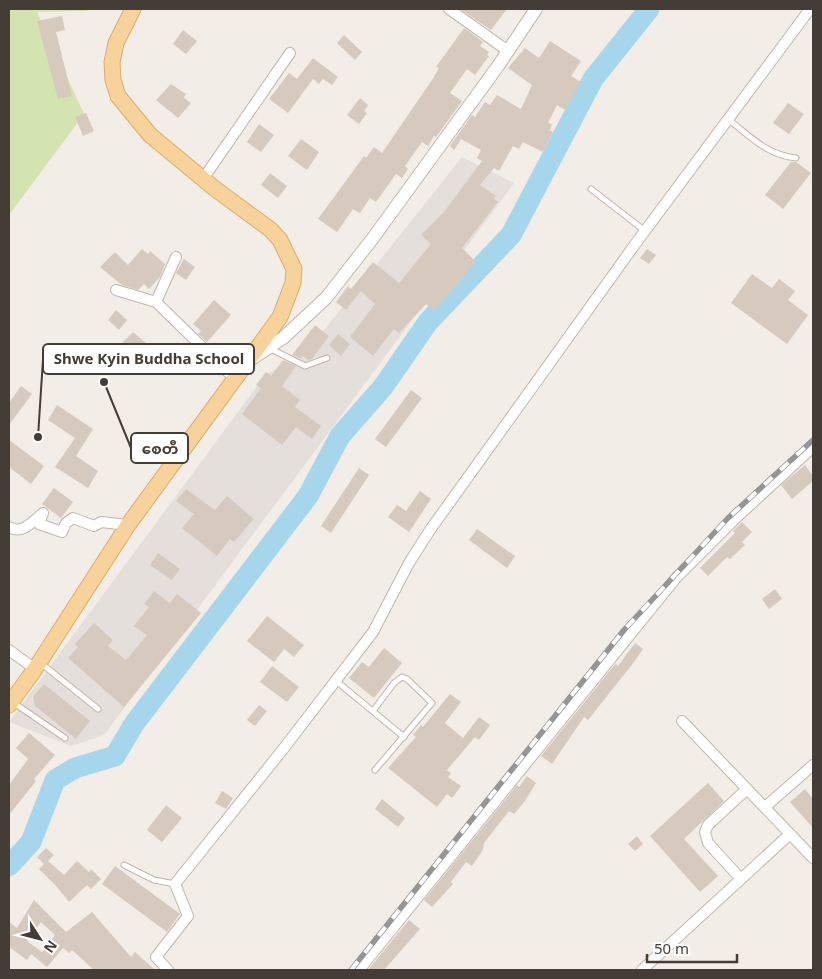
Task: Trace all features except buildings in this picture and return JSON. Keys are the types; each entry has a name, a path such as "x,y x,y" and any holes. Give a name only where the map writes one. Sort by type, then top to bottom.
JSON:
{"main road":[{"path":"10,703 38,665 128,525 280,317 293,283 294,269 288,254 271,230 150,135 118,96 113,80 112,62 116,43 133,9"}],"street":[{"path":"449,9 508,51"},
{"path":"250,359 268,348 306,319 332,290 379,230 536,9"},
{"path":"168,970 156,957 188,916 175,884 245,798 373,632 409,563 430,530 645,232 810,9"},
{"path":"204,179 290,53"},
{"path":"156,302 176,257"},
{"path":"116,290 156,302 235,379"},
{"path":"359,970 676,578 737,516 813,447"},
{"path":"9,527 17,531 23,529 43,513 39,524 62,532 66,523 73,518 94,526 101,522 128,525"},
{"path":"9,650 38,665"},
{"path":"682,721 813,858"},
{"path":"765,806 813,765"},
{"path":"741,879 708,843 704,832 708,825 747,790"},
{"path":"642,970 790,834"}],"lane":[{"path":"729,120 764,148 778,156 796,158"},
{"path":"591,189 645,232"},
{"path":"268,348 305,366 327,358"},
{"path":"38,665 98,709"},
{"path":"373,711 394,683 402,677 407,679 432,703 375,770"},
{"path":"335,680 404,736"},
{"path":"10,703 65,738"},
{"path":"124,865 154,880 175,884"}],"shaded area":[{"path":"462,157 514,183 104,735 71,746 9,722 266,374 302,358"}],"green space":[{"path":"9,9 89,9 87,11 37,12 84,114 9,215"}],"waterway":[{"path":"9,866 31,842 55,780 75,768 115,756 134,724 308,496 340,436 383,387 428,322 511,235 593,79 649,9"}],"railway":[{"path":"351,970 624,630 728,518 813,440"}],"place":[{"name":"စေတီ","path":"104,382"},
{"name":"Shwe Kyin Buddha School","path":"38,437"}]}
